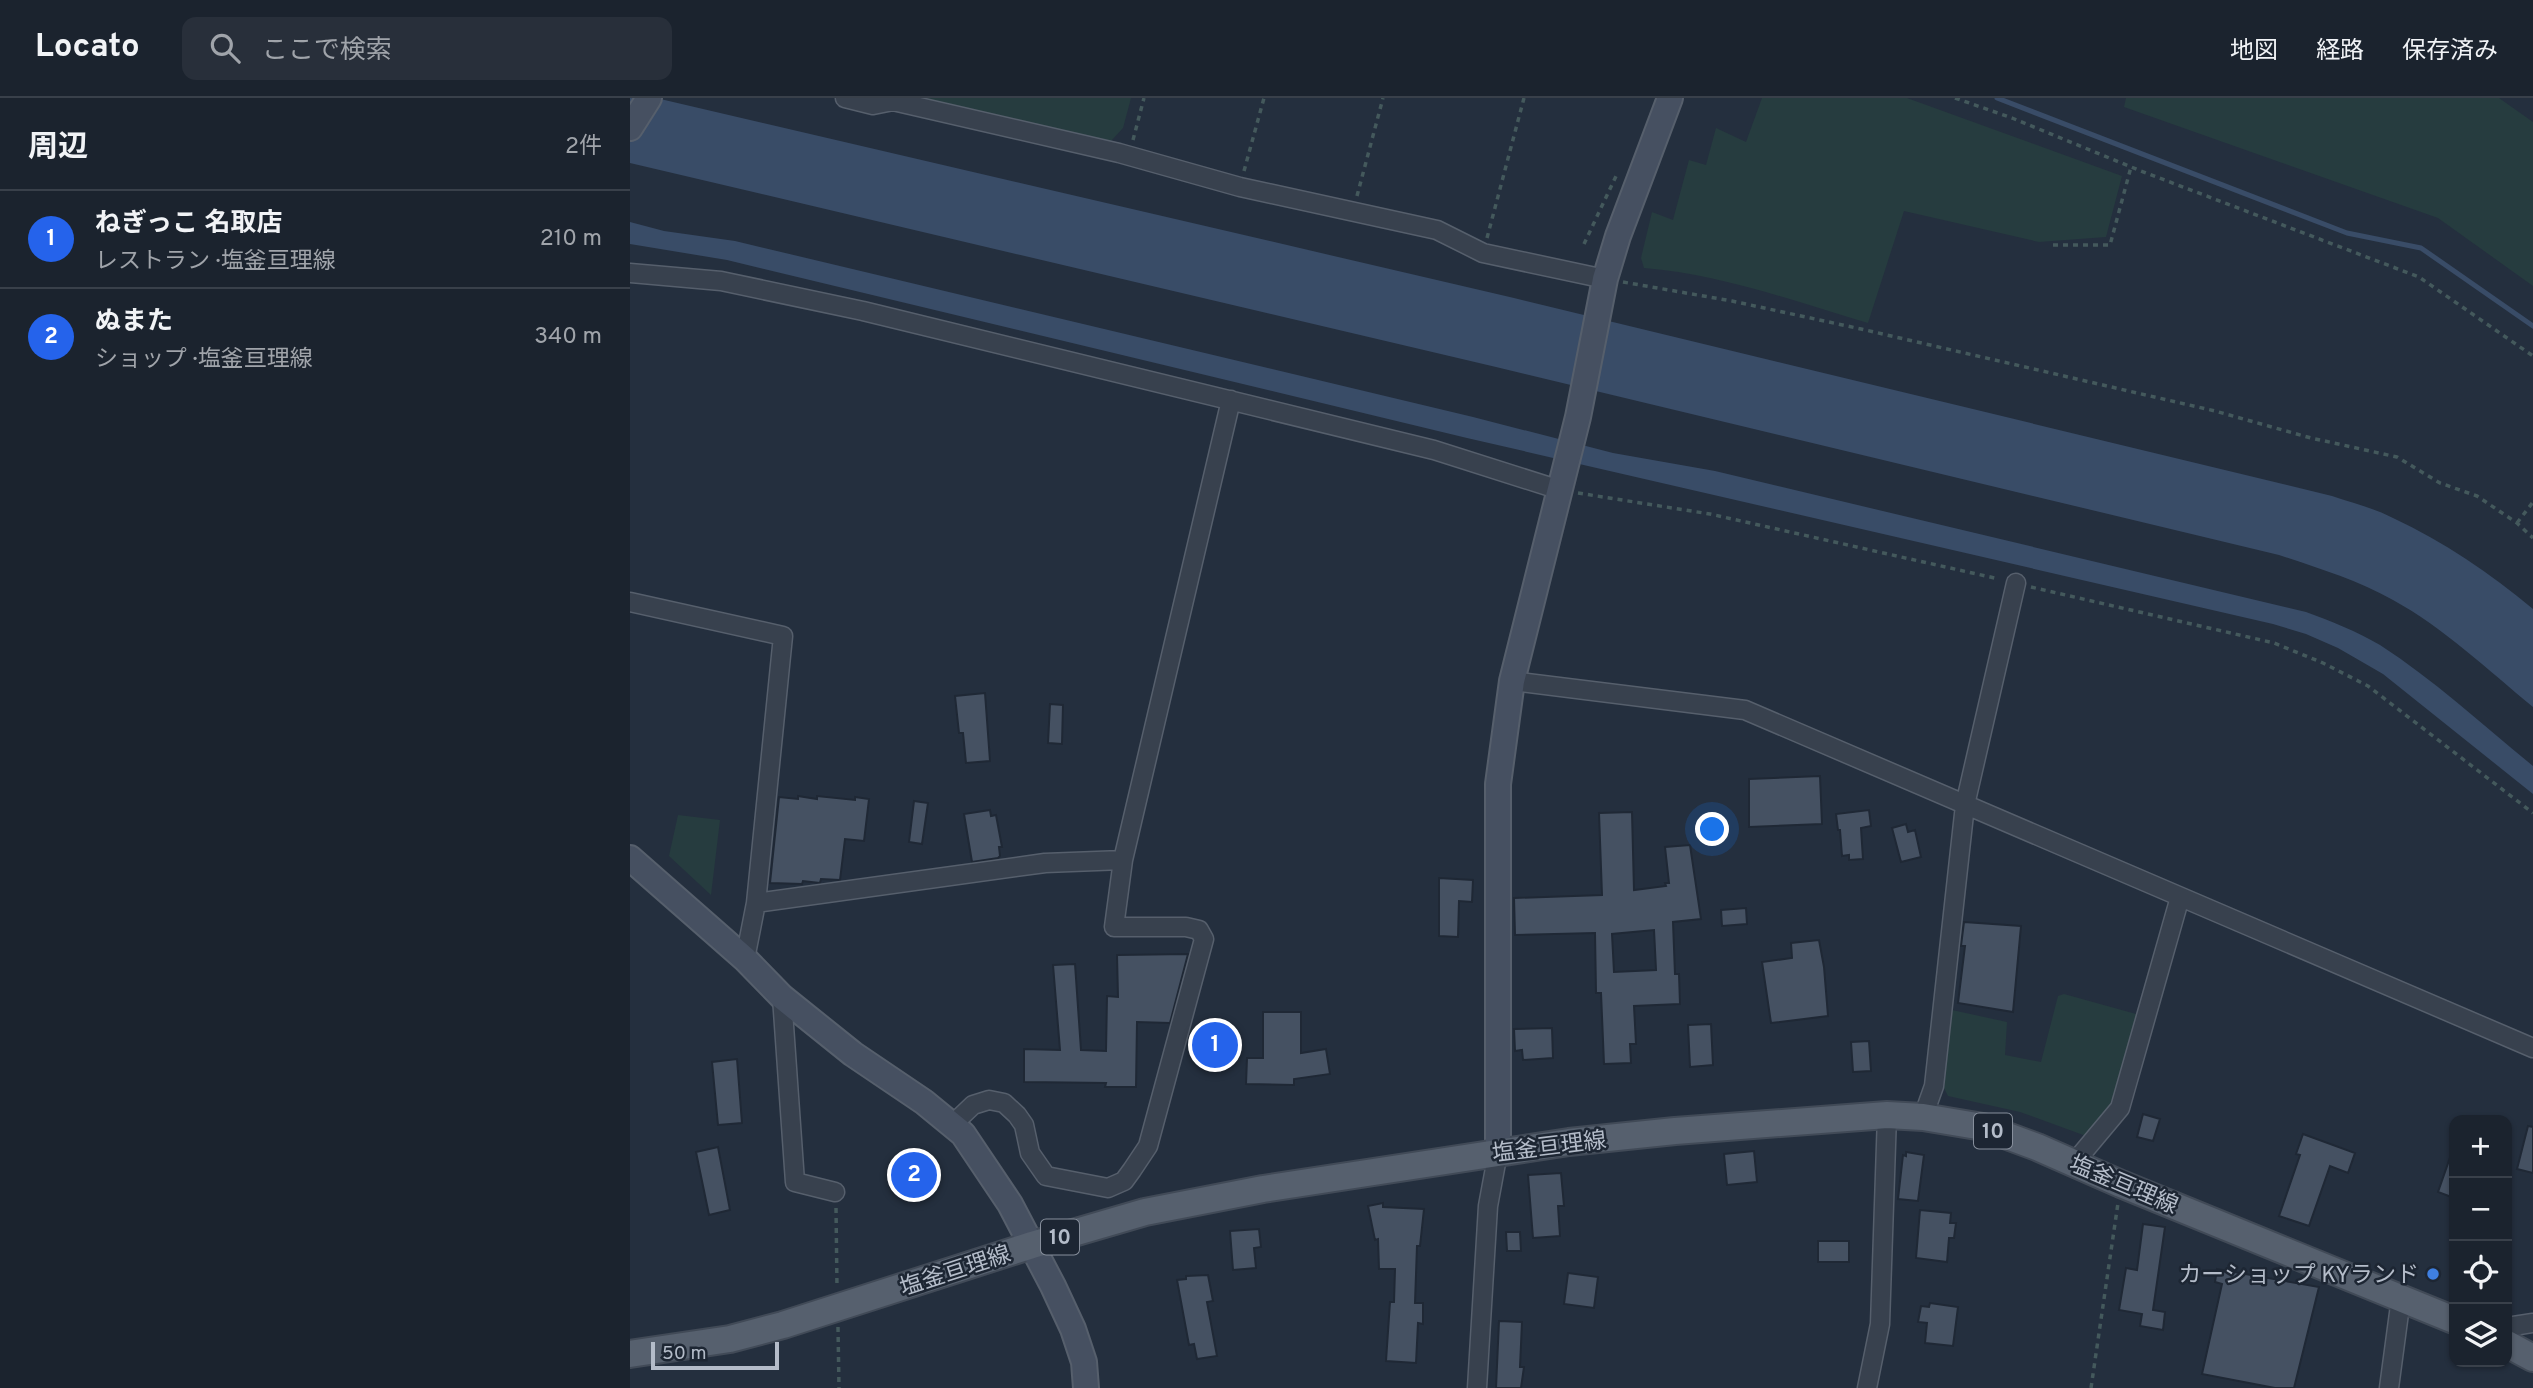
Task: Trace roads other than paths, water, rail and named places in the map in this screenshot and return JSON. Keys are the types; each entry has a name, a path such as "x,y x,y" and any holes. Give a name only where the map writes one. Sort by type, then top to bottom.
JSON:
{"main road":[{"name":"塩釜亘理線","path":"630,1354 730,1339 1146,1212 1263,1189 1498,1152 1675,1130 1887,1115 1923,1117 1983,1127 2449,1318"},
{"path":"2512,1347 2533,1358"}],"street":[{"path":"630,128 649,98"},
{"path":"845,98 873,105 893,101 1119,153 1240,187 1437,230 1483,253 1603,290"},
{"path":"1477,1388 1488,1206 1498,1152 1498,784 1512,681 1576,424 1603,290 1618,236 1670,98"},
{"path":"630,272 721,281 863,311 1434,450 1561,487"},
{"path":"952,1125 973,1105 989,1100 1004,1104 1024,1125 1030,1153 1046,1175 1108,1188 1124,1181 1147,1146 1204,939 1199,930 1186,927 1114,927 1123,860 1231,400"},
{"path":"1923,1117 1934,1087 1965,806 2016,583"},
{"path":"630,602 783,636 756,903 745,959"},
{"path":"1512,681 1745,710 2533,1048"},
{"path":"630,858 745,959 782,997 853,1055 924,1102 963,1134 1010,1204 1073,1329 1084,1362 1086,1388"},
{"path":"756,903 1045,863 1123,860"},
{"path":"2074,1163 2120,1108 2179,897"},
{"path":"782,997 795,1182 835,1192"},
{"path":"1867,1388 1880,1324 1887,1115"},
{"path":"2389,1388 2401,1298"},
{"path":"2512,1326 2533,1322"}],"water":[{"path":"630,98 656,98 1514,298 2332,496 2378,511 2412,527 2483,571 2533,609 2533,707 2465,650 2412,611 2351,580 2279,555 630,163"},
{"path":"630,222 664,231 735,241 1473,417 1613,453 1715,471 2306,612 2380,645 2439,688 2533,766 2533,794 2383,674 2338,648 2273,624 1467,438 727,260 630,244"}],"waterway":[{"path":"1997,98 2347,233 2421,248 2533,326"}],"place":[{"name":"ねぎっこ 名取店","path":"1215,1045"},
{"name":"ぬまた","path":"914,1175"},
{"name":"カーショップ KYランド","path":"2433,1274"}]}
